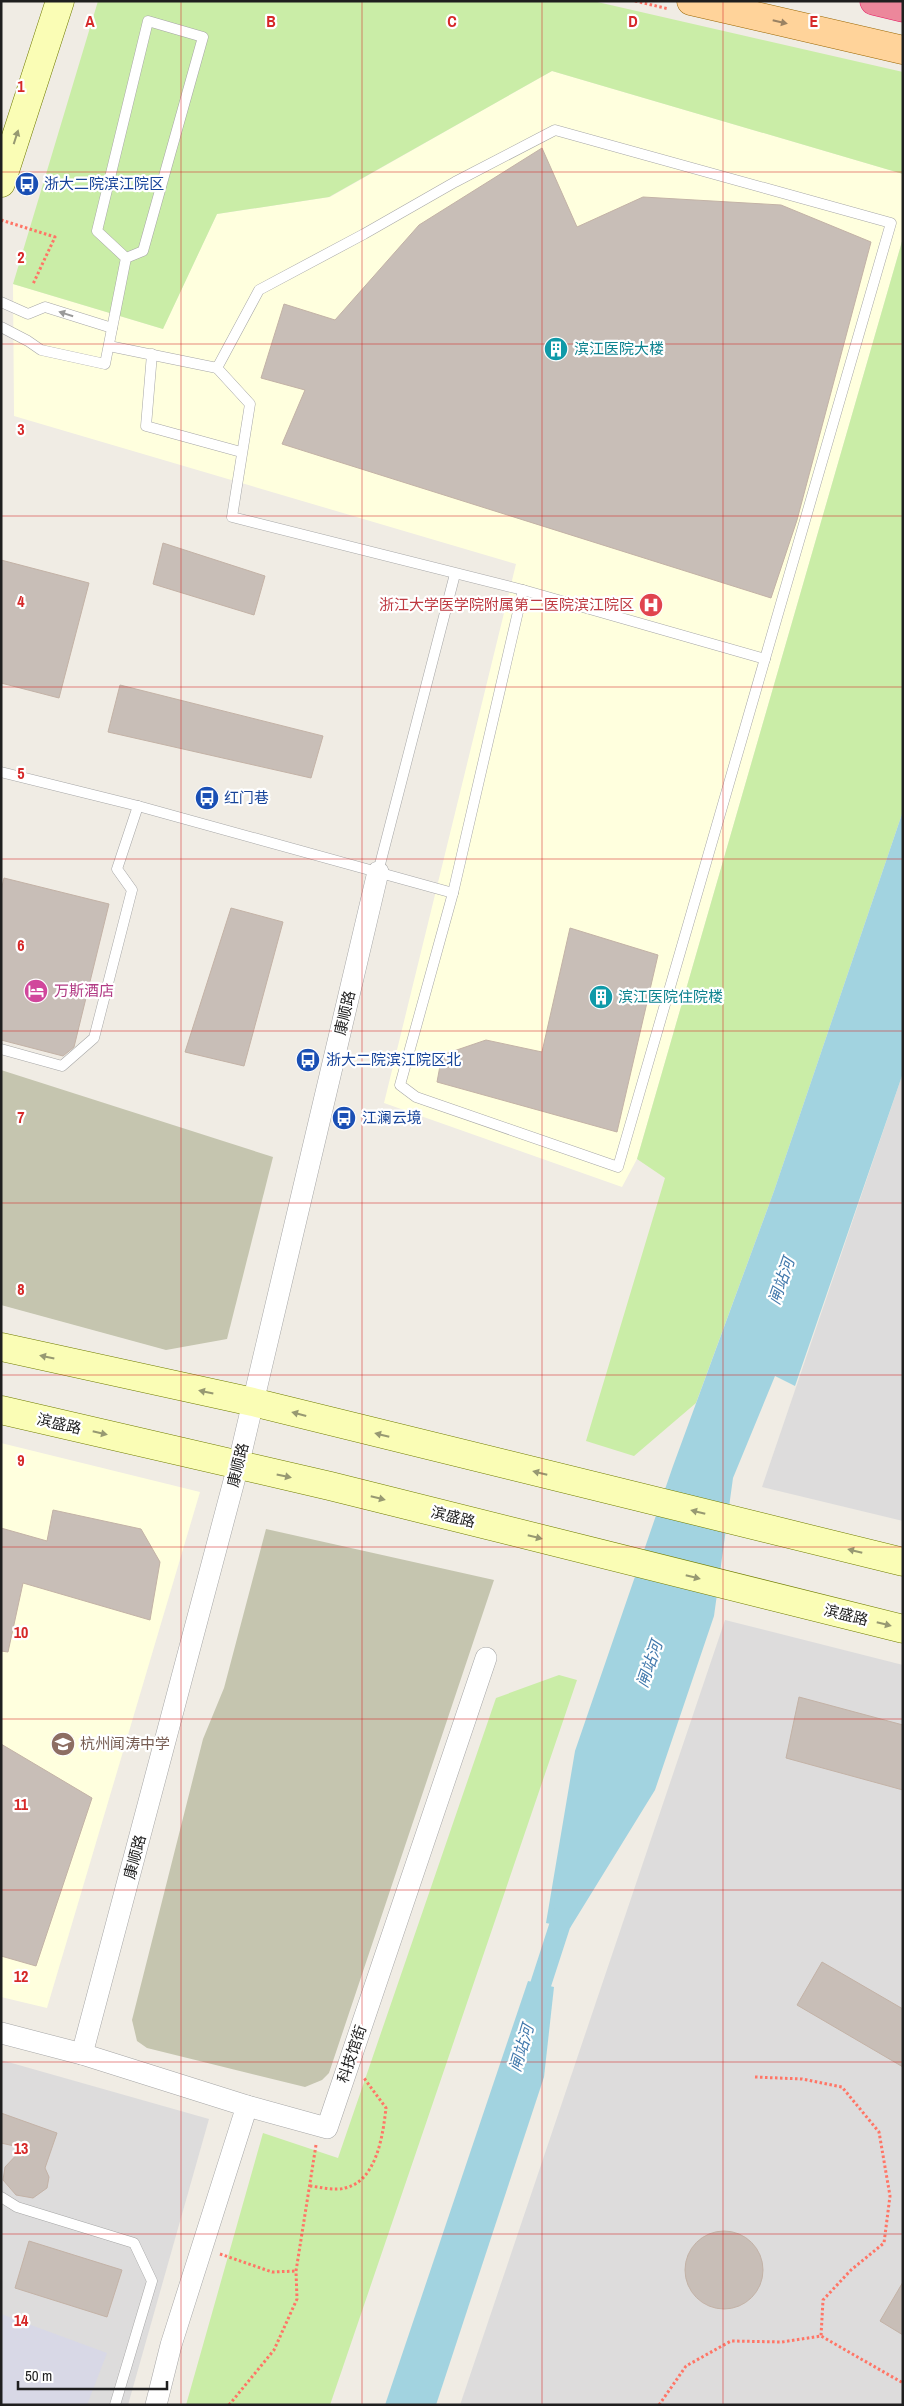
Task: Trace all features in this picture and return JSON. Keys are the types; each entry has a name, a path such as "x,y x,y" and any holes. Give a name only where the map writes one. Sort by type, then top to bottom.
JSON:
{"highway":[{"path":"874,1 903,8"}],"main road":[{"path":"1,183 60,1"},
{"path":"691,1 903,50"},
{"path":"1,1347 253,1402 344,1426 903,1562"},
{"name":"滨盛路","path":"1,1410 330,1486 903,1629"}],"street":[{"name":"康顺路","path":"82,2054 238,1466 378,872"},
{"name":"科技馆街","path":"319,2127 327,2128 486,1658"},
{"path":"1,2033 82,2054 319,2127"},
{"path":"156,2405 171,2345 247,2106"}],"lane":[{"path":"148,21 203,37 143,251 126,258 98,231 148,21"},
{"path":"217,368 259,290 364,234 455,182 555,130 891,223 618,1167 416,1097 400,1085 453,892 523,590"},
{"path":"1,327 41,350 105,364 126,258"},
{"path":"1,302 28,314 45,307 112,328"},
{"path":"109,346 217,368 250,404 232,516 523,590 765,659"},
{"path":"152,354 146,426 241,452"},
{"path":"378,872 454,574"},
{"path":"1,772 138,806 453,892"},
{"path":"1,1050 62,1066 94,1038 132,890 117,869 138,806"},
{"path":"1,2197 17,2207 134,2243 152,2281 115,2405"}],"path":[{"path":"1,220 55,237 33,284"},
{"path":"310,2186 345,2188 364,2178 383,2141 386,2108 367,2081 349,2063"},
{"path":"755,2077 802,2079 842,2087 879,2132 890,2196 884,2242 851,2270 822,2300 822,2336"},
{"path":"229,2405 274,2350 297,2298 296,2271 319,2127"},
{"path":"202,2246 232,2260 272,2272 296,2271"},
{"path":"659,2405 686,2366 731,2341 782,2342 822,2336 903,2383"}],"shaded area":[{"name":"浙江大学医学院附属第二医院滨江院区","path":"552,71 903,174 903,238 637,1159 622,1187 384,1103 516,564 14,416 13,284 163,329 217,214 330,197"},
{"path":"1,1070 273,1157 227,1339 166,1350 1,1305"},
{"path":"903,1073 903,1521 762,1487"},
{"name":"杭州闻涛中学","path":"1,1443 200,1492 47,2008 1,1997"},
{"path":"266,1529 494,1580 329,2073 322,2080 305,2087 147,2048 137,2041 132,2020 203,1739 224,1688"},
{"path":"725,1620 903,1665 903,2405 460,2405"},
{"path":"1,2060 209,2119 128,2405 1,2405"},
{"path":"1,2314 107,2353 87,2405 1,2405"}],"green space":[{"path":"98,1 593,1 903,72 903,174 552,71 329,197 217,214 163,329 13,284"},
{"path":"903,238 903,811 774,1191 696,1403 634,1456 586,1441 665,1178 637,1159"},
{"path":"559,1675 577,1680 330,2405 186,2405 263,2133 338,2158 496,1698"}],"water":[{"path":"903,811 903,1073 795,1386 775,1376 733,1478 714,1616 655,1790 570,1928 546,1923 575,1751 673,1466 774,1191"},
{"path":"528,1981 554,1987 544,2077 436,2405 385,2405"}],"building":[{"name":"滨江医院大楼","path":"542,148 577,227 643,197 781,205 871,242 797,520 771,598 282,444 305,390 261,378 284,304 335,320 419,225"},
{"path":"163,543 265,576 254,615 153,584"},
{"path":"1,560 89,583 59,698 1,683"},
{"path":"120,685 323,736 311,778 108,732"},
{"path":"4,878 109,904 74,1047 63,1056 1,1040 1,891"},
{"path":"231,908 283,922 244,1066 185,1052"},
{"name":"滨江医院住院楼","path":"570,928 658,955 617,1132 437,1082 442,1055 486,1040 542,1052"},
{"path":"53,1510 141,1529 160,1562 150,1620 23,1583 8,1652 1,1651 1,1528 47,1541"},
{"path":"799,1697 903,1725 903,1790 786,1758"},
{"path":"1,1744 92,1798 36,1966 1,1956"},
{"path":"822,1962 903,2009 903,2067 797,2005"},
{"path":"1,2113 57,2133 45,2168 49,2177 47,2188 33,2198 16,2195 3,2180 5,2167 23,2148 1,2143"},
{"path":"724,2231 739,2234 752,2242 760,2255 763,2270 760,2285 752,2298 739,2306 724,2309 709,2306 696,2298 688,2285 685,2270 688,2255 696,2242 709,2234"},
{"path":"29,2241 122,2270 107,2317 15,2288"},
{"path":"903,2282 903,2335 880,2321"}],"waterway":[{"name":"闸站河","path":"532,2011 568,1900"}],"place":[{"name":"浙大二院滨江院区","path":"27,184"},
{"name":"滨江医院大楼","path":"556,349"},
{"name":"浙江大学医学院附属第二医院滨江院区","path":"651,605"},
{"name":"红门巷","path":"207,798"},
{"name":"万斯酒店","path":"36,991"},
{"name":"滨江医院住院楼","path":"601,997"},
{"name":"浙大二院滨江院区北","path":"308,1060"},
{"name":"江澜云境","path":"344,1118"},
{"name":"杭州闻涛中学","path":"63,1744"}]}
